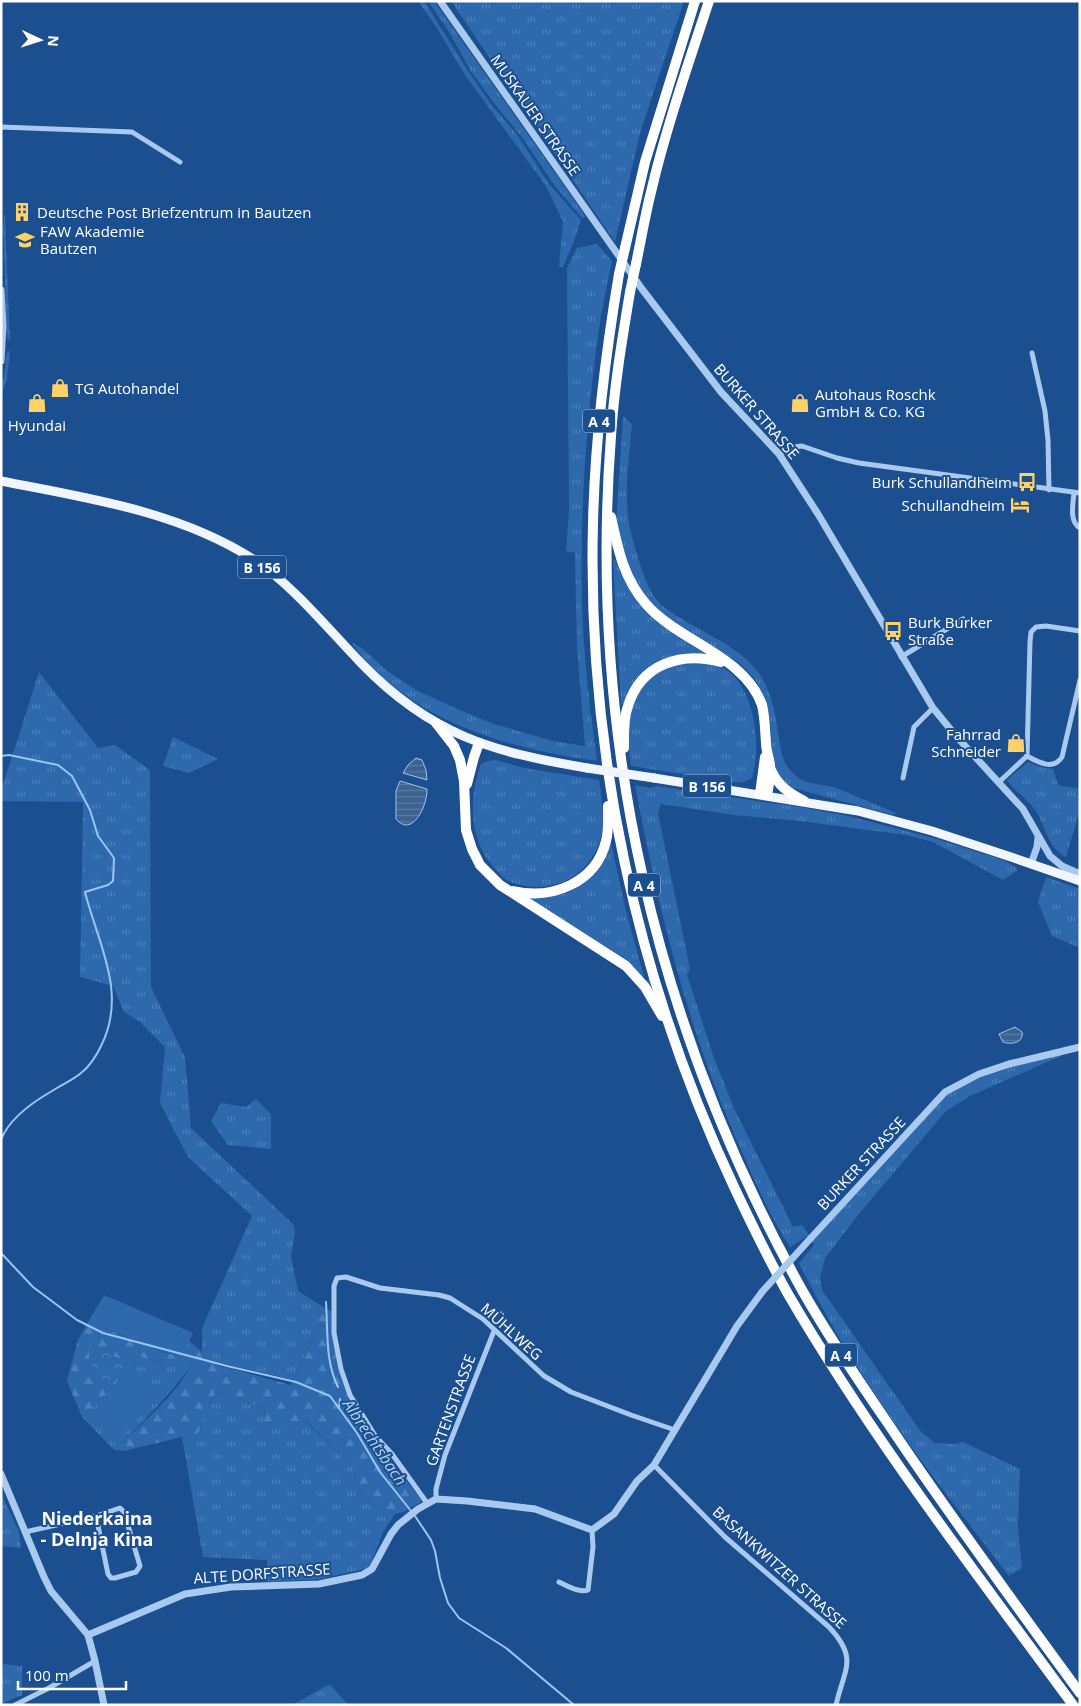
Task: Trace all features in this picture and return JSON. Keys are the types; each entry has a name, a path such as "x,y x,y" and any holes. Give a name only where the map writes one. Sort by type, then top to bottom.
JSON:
{"highway":[{"name":"A 4","path":"695,1 645,162 619,274 602,389 592,524 596,646 607,765 617,831 646,951 670,1030 718,1152 766,1254 832,1366 914,1489 1073,1705"},
{"name":"A 4","path":"709,1 675,104 650,194 630,292 618,366 612,424 606,579 609,646 617,733 625,789 644,885 679,1010 722,1128 767,1224 803,1292 843,1358 926,1481 1080,1693"},
{"path":"608,499 619,555 628,577 640,596 662,619 709,649 748,680 760,700 764,714 766,746 763,795"},
{"path":"625,789 624,740 626,714 630,698 638,685 656,668 678,659 702,658 728,664"},
{"path":"436,723 454,746 460,760 465,794 466,830 472,849 486,872 508,890 626,966 645,988 670,1030"},
{"path":"465,794 479,743"},
{"path":"766,746 770,767 777,780 786,791 804,801"},
{"path":"508,890 532,894 553,892 574,884 592,869 604,848 608,831 607,765"},
{"path":"763,795 770,767"}],"main road":[{"name":"B 156","path":"1,481 137,509 179,523 230,546 253,560 288,587 384,685 406,704 436,723 479,743 520,756 804,801 874,815 1032,864 1080,881"}],"street":[{"name":"MUSKAUER STRASSE","path":"440,1 609,244"},
{"path":"1,127 132,132 180,162"},
{"name":"BURKER STRASSE","path":"609,244 701,368 779,454 818,514 901,657 933,708 946,725 1023,809 1046,850 1056,862 1080,874"},
{"path":"1,290 3,326 1,361"},
{"path":"1032,353 1045,411 1048,440 1049,490"},
{"path":"779,454 794,447 802,446 836,458 859,463 1077,493 1073,519 1074,524 1080,528"},
{"path":"901,657 963,619"},
{"path":"998,783 1027,756 1030,642 1032,632 1036,627 1046,626 1080,631"},
{"path":"1027,756 1046,765 1059,762 1062,757 1080,680"},
{"path":"903,778 914,727 933,708"},
{"path":"1032,864 1037,847 1038,834"},
{"name":"BURKER STRASSE","path":"675,1430 737,1326 762,1292 945,1092 979,1074 1009,1064 1080,1047"},
{"name":"MÜHLWEG","path":"427,1503 392,1454 372,1430 350,1395 341,1368 334,1333 334,1286 337,1278 346,1277 380,1288 439,1295 453,1299 483,1319 544,1376 570,1392 675,1430"},
{"name":"GARTENSTRASSE","path":"436,1499 436,1489 445,1455 494,1331"},
{"path":"559,1582 579,1590 588,1590 593,1546 592,1530 614,1514 637,1482 654,1465 675,1430"},
{"name":"BASANKWITZER STRASSE","path":"654,1465 725,1537 840,1638 848,1654 848,1662 836,1705"},
{"path":"1,1474 44,1577 52,1591 88,1635 104,1705"},
{"name":"ALTE DORFSTRASSE","path":"88,1635 185,1594 231,1587 319,1584 362,1575 372,1569 391,1534 406,1518 418,1508 436,1499 467,1500 535,1509 592,1530"},
{"path":"25,1532 96,1516 120,1508 124,1512 140,1566 136,1572 115,1578 111,1578 108,1574 96,1516"},
{"path":"15,1705 49,1688 95,1660"}],"green space":[{"path":"418,1 424,1 491,104 518,136 549,184 581,220 563,267 559,267 563,222 546,186 465,75"},
{"path":"428,1 434,1 586,217 582,218 555,186 521,136 493,102 470,70 451,35"},
{"path":"451,1 684,1 640,133 615,242"},
{"path":"4,214 5,216 10,341 7,338"},
{"path":"597,244 612,261 599,327 590,401 583,500 582,567 585,661 597,761 528,748 494,739 461,726 430,711 400,692 374,669 351,642 362,648 386,670 416,690 457,709 494,724 553,741 585,746 577,649 575,553 566,551 569,510 567,268 577,248"},
{"path":"10,351 7,378 1,398 7,352"},
{"path":"623,416 632,424 627,486 629,523 642,570 654,596 676,616 739,653 758,672 772,702 783,759 794,774 804,781 836,788 896,813 893,815 789,787 778,776 774,767 770,717 756,681 736,661 662,614 642,593 627,567 616,524"},
{"path":"613,559 616,561 632,592 711,655 684,654 673,656 654,664 639,677 624,704 621,705"},
{"path":"685,660 719,666 731,674 741,685 753,716 756,749 752,778 744,782 733,782 631,766 627,738 629,718 640,685 653,673"},
{"path":"39,672 98,748 115,745 150,770 151,987 185,1057 191,1128 294,1225 295,1234 291,1256 298,1291 317,1303 320,1323 293,1380 212,1361 202,1353 202,1328 252,1216 188,1157 160,1103 165,1047 139,1021 124,1012 113,986 80,977 83,802 1,801 1,791"},
{"path":"173,737 218,759 189,773 163,766"},
{"path":"496,760 524,768 599,780 603,820 601,836 594,855 579,872 560,883 549,886 526,886 510,882 504,878 488,860 476,834 473,806 474,792 481,764"},
{"path":"1028,762 1040,767 1053,769 1058,785 1080,789 1080,810 1066,857 1054,847 1037,812 1007,780"},
{"path":"635,785 651,788 656,786 844,815 937,839 1005,861 1017,868 1017,871 1003,880 933,842 906,835 800,821 734,815 661,804 658,813 690,969 687,975 714,1058 734,1108 793,1227 802,1225 809,1235 790,1247 770,1213 753,1176 723,1108 706,1063 665,926"},
{"path":"611,843 627,915 645,980 649,980 656,1005 639,976 527,897 556,895 579,887 596,870"},
{"path":"1046,877 1080,889 1080,948 1052,936 1038,902"},
{"path":"1079,1048 970,1096 946,1111 858,1215 825,1258 820,1278 822,1290 921,1432 935,1443 955,1444 963,1442 1020,1469 1018,1528 1022,1568 1009,1576 923,1463 869,1386 844,1346 799,1263 814,1245 811,1239 945,1093 979,1074"},
{"path":"256,1099 271,1114 271,1149 228,1145 211,1121 221,1103 246,1107"},
{"path":"104,1295 193,1333 182,1358 88,1322"},
{"path":"317,1303 334,1313 334,1333 345,1383 374,1438 422,1501 403,1512 395,1514 363,1500 351,1465 306,1421 264,1423 265,1408 216,1391 194,1443 182,1437 124,1451 114,1450 166,1400 191,1366 165,1364 137,1356 108,1393 82,1417 67,1381 78,1340 88,1322 181,1358 189,1341 217,1365 291,1385 320,1323"},
{"path":"90,1343 116,1357 131,1362 105,1393 89,1359"},
{"path":"137,1356 165,1364 191,1366 154,1410 114,1450 82,1417 108,1393"},
{"path":"129,1372 157,1397 120,1438 92,1413"},
{"path":"216,1391 265,1408 264,1423 305,1421 351,1465 363,1500 395,1514 383,1532 369,1568 319,1579 267,1582 267,1560 203,1557 182,1437 194,1443"},
{"path":"1,1494 19,1531 21,1548 1,1546"},
{"path":"4,1664 22,1666 22,1695 1,1704 1,1670"},
{"path":"330,1684 348,1705 292,1705"}],"shaded area":[{"path":"416,758 422,760 427,780 403,773"},
{"path":"400,781 427,789 422,810 414,822 408,825 402,824 396,819 396,791"},
{"path":"1015,1027 1022,1032 1021,1039 1013,1043 1003,1042 999,1034"}],"waterway":[{"name":"Albrechtsbach","path":"1,756 9,755 58,765 72,776 90,810 98,836 114,858 113,881 108,885 85,892 103,950 111,988 112,1007 109,1026 101,1046 87,1068 81,1073 22,1111 10,1125 1,1140"},
{"name":"Albrechtsbach","path":"1,1253 33,1287 77,1320 103,1333 296,1382 330,1396 357,1433 380,1472 415,1516 431,1540 448,1603 459,1618 506,1648 574,1705"},
{"path":"326,1302 329,1356 338,1387"},
{"name":"Albrechtsbach","path":"339,1407 340,1399"}],"place":[{"name":"Deutsche Post Briefzentrum in Bautzen","path":"22,212"},
{"name":"FAW Akademie Bautzen","path":"25,240"},
{"name":"TG Autohandel","path":"60,388"},
{"name":"Hyundai","path":"37,403"},
{"name":"Autohaus Roschk GmbH & Co. KG","path":"800,403"},
{"name":"Burk Schullandheim","path":"1027,482"},
{"name":"Schullandheim","path":"1020,505"},
{"name":"Burk Burker Straße","path":"893,631"},
{"name":"Fahrrad Schneider","path":"1016,743"}],"district":[{"name":"Niederkaina - Delnja Kina","path":"97,1528"}]}
